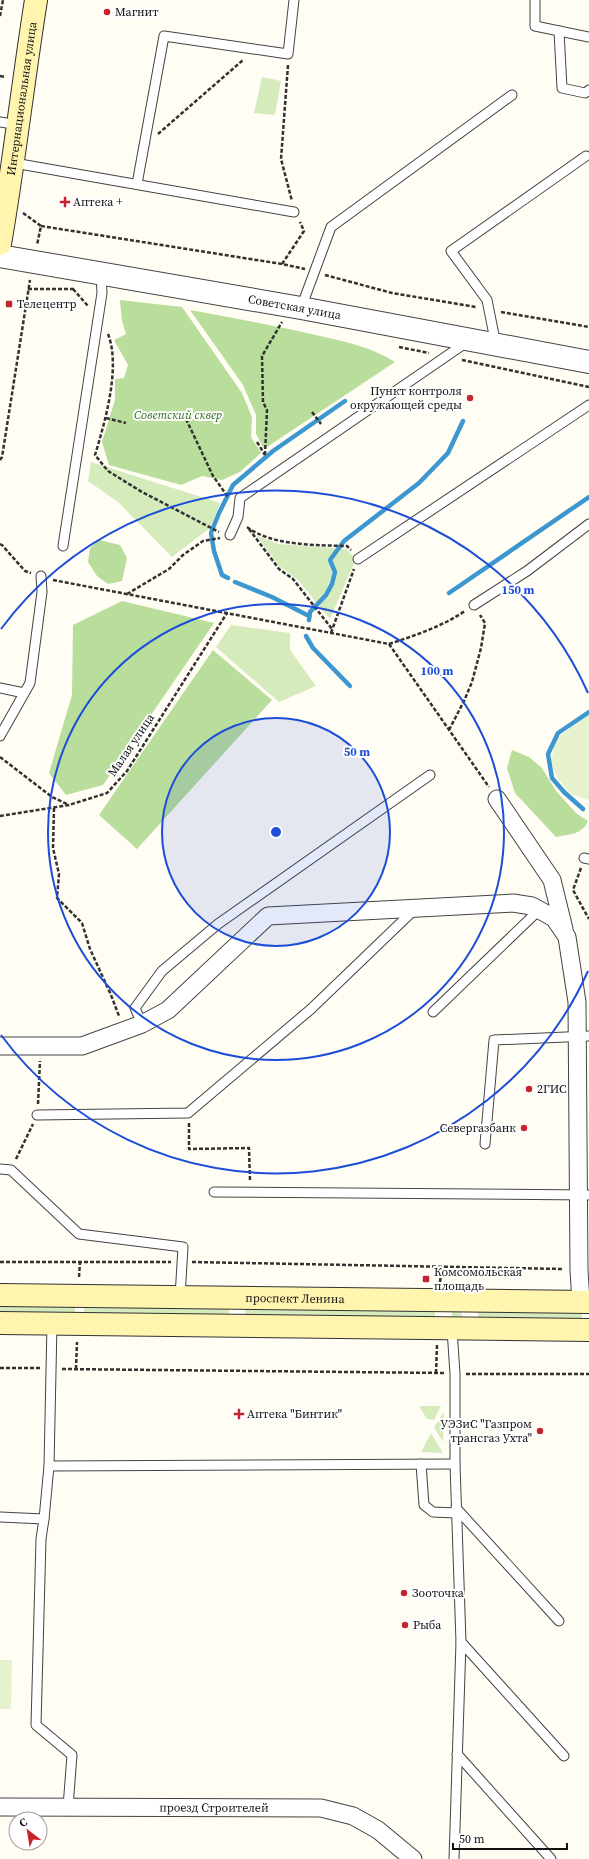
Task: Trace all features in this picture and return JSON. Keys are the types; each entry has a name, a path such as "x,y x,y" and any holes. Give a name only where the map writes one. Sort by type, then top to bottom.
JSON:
{"main road":[{"name":"Интернациональная улица","path":"0,244 14,163 9,124 36,0"},
{"name":"проспект Ленина","path":"0,1295 585,1302"},
{"path":"0,1323 589,1330"}],"street":[{"name":"Советская улица","path":"0,256 34,262 102,283 289,317 470,340 589,362"},
{"path":"497,799 552,880 566,937 583,1036 584,1195 579,1270 585,1302"},
{"path":"0,1046 82,1046 125,1032 142,1024 168,1010 268,916 513,903 532,906 554,918 566,937"},
{"name":"проезд Строителей","path":"0,1807 320,1808 353,1816 378,1830 413,1859"}],"lane":[{"path":"137,184 164,36 288,54 294,0"},
{"path":"535,0 535,26 589,37"},
{"path":"559,31 562,88 585,93 589,90"},
{"path":"289,317 314,272 330,227 512,95"},
{"path":"496,345 487,300 452,251 586,156"},
{"path":"14,163 294,212"},
{"path":"63,546 102,283"},
{"path":"230,535 238,517 240,498 470,340"},
{"path":"358,559 589,405"},
{"path":"474,605 527,570 589,524"},
{"path":"0,736 30,683 42,592 41,576"},
{"path":"0,688 24,693"},
{"path":"142,1024 135,1008 162,971 179,955 218,924 430,776"},
{"path":"37,1115 188,1113 311,1009 416,908"},
{"path":"433,1012 540,910"},
{"path":"485,1144 494,1040 583,1036"},
{"path":"0,1170 11,1170 79,1234 183,1246 180,1297"},
{"path":"214,1192 469,1192 584,1195"},
{"path":"52,1324 49,1466 41,1539 36,1725 72,1755 68,1807"},
{"path":"452,1328 455,1374 455,1464 460,1642 454,1859"},
{"path":"421,1464 424,1506 433,1512 456,1510"},
{"path":"49,1466 455,1464"},
{"path":"456,1510 559,1621"},
{"path":"0,1517 44,1519"},
{"path":"460,1642 564,1756"},
{"path":"457,1754 551,1859"}],"path":[{"path":"0,16 3,0"},
{"path":"143,147 255,50"},
{"path":"282,264 304,231 294,212 281,159 288,54"},
{"path":"21,211 41,226 282,264 392,293 589,327"},
{"path":"0,460 2,457 28,289 41,226"},
{"path":"28,289 73,289 102,283"},
{"path":"73,289 103,321 111,342 112,365 106,418 95,455 108,471 214,530"},
{"path":"274,320 289,317"},
{"path":"257,442 265,455 267,410 263,402 262,356 289,317"},
{"path":"392,345 589,387"},
{"path":"312,412 321,424"},
{"path":"106,418 126,423"},
{"path":"186,419 213,476 225,493"},
{"path":"238,517 279,569 293,579 332,629"},
{"path":"248,528 285,542 347,546 358,559 331,633"},
{"path":"127,594 169,569 183,555 203,542 230,535"},
{"path":"0,544 25,571 54,580 389,644 427,632 447,623 474,605 484,624 481,648 472,682 449,730"},
{"name":"Малая улица","path":"0,816 69,805 107,793 127,771 227,613"},
{"path":"389,644 497,799"},
{"path":"0,756 52,797 69,805"},
{"path":"54,808 53,848 59,874 57,898 82,923 90,949 111,995 125,1032"},
{"path":"573,890 589,919"},
{"path":"11,1170 37,1115 40,1047"},
{"path":"188,1113 189,1149 249,1148 250,1192"},
{"path":"0,1262 183,1262 579,1270"},
{"path":"79,1282 80,1262"},
{"path":"0,1368 455,1374 589,1374"}],"green space":[{"path":"262,77 281,81 275,115 254,113"},
{"name":"Советский сквер","path":"120,300 182,307 242,393 252,417 251,437 261,453 240,472 222,480 202,476 181,485 109,465 102,442 115,400 115,379 124,378 128,365 114,340 126,334 122,321"},
{"path":"190,310 340,340 377,352 395,362 264,449 256,434 256,415 243,385"},
{"path":"91,462 220,503 210,528 172,557 118,502 88,481"},
{"path":"257,536 279,544 346,549 356,559 330,619 297,579 279,566"},
{"path":"99,540 120,545 127,558 122,581 108,584 97,576 88,562 90,548"},
{"path":"122,601 214,623 103,785 66,795 49,773 72,695 73,625"},
{"path":"231,625 290,633 290,650 316,686 279,702 216,647"},
{"path":"213,650 272,700 137,849 99,815"},
{"path":"589,714 589,800 571,794 558,779 551,761 556,739"},
{"path":"512,750 529,757 542,768 556,791 576,813 588,821 582,829 575,833 556,837 515,793 507,768"},
{"path":"0,1304 75,1305 75,1315 0,1313"},
{"path":"84,1306 229,1308 229,1317 84,1315"},
{"path":"245,1307 435,1309 435,1320 245,1317"},
{"path":"452,1309 582,1310 582,1320 478,1319 478,1311 462,1311 462,1319 452,1319"},
{"path":"419,1406 441,1406 434,1420 427,1419"},
{"path":"444,1412 443,1442 434,1427"},
{"path":"431,1433 443,1453 421,1452"},
{"path":"0,1660 12,1660 11,1709 0,1709"}],"waterway":[{"path":"228,578 222,575 214,551 211,533 233,485 273,451 345,401"},
{"path":"309,620 310,612 326,595 332,584 335,572 330,560 344,541 419,483 448,453 463,421"},
{"path":"449,593 589,497"},
{"path":"235,582 272,597 309,616"},
{"path":"306,636 313,648 350,686"},
{"path":"583,809 564,792 552,778 548,754 558,733 589,712"}],"place":[{"name":"Магнит","path":"107,12"},
{"name":"Аптека +","path":"65,202"},
{"name":"Телецентр","path":"9,304"},
{"name":"Пункт контроля окружающей среды","path":"470,398"},
{"name":"2ГИС","path":"529,1089"},
{"name":"Севергазбанк","path":"524,1128"},
{"name":"Комсомольская площадь","path":"426,1279"},
{"name":"Аптека \"Бинтик\"","path":"239,1414"},
{"name":"УЭЗиС \"Газпром трансгаз Ухта\"","path":"540,1431"},
{"name":"Зооточка","path":"404,1593"},
{"name":"Рыба","path":"405,1625"}]}
